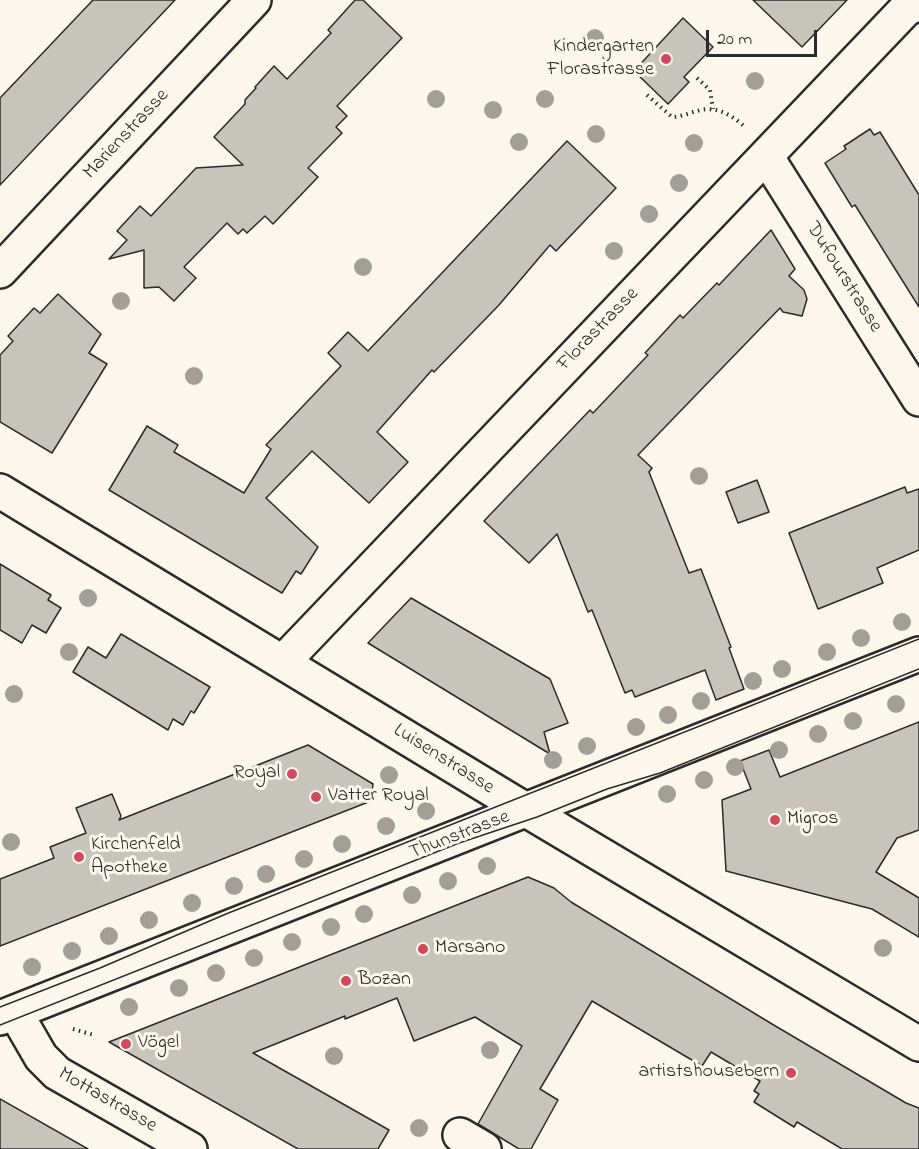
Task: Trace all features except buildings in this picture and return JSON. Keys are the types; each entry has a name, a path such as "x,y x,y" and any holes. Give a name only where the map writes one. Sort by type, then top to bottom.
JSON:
{"street":[{"name":"Marienstrasse","path":"0,270 254,0"},
{"name":"Florastrasse","path":"283,662 757,143 906,9 919,3"},
{"name":"Dufourstrasse","path":"757,143 919,399"},
{"name":"Luisenstrasse","path":"0,491 526,810 919,1044"},
{"name":"Thunstrasse","path":"7,1015 919,654"},
{"name":"Mottastrasse","path":"7,1015 57,1073 190,1149"}],"path":[{"path":"696,78 710,90 713,109"},
{"path":"647,95 672,117 703,109 713,109 734,117 757,143"}],"tram line":[{"path":"0,1007 100,968 226,914 919,639"},
{"path":"0,1025 459,843 537,817 607,789 660,773 919,669"}],"place":[{"name":"Kindergarten Florastrasse","path":"666,59"},
{"name":"Royal","path":"292,774"},
{"name":"Vatter Royal","path":"316,797"},
{"name":"Migros","path":"775,820"},
{"name":"Kirchenfeld Apotheke","path":"79,857"},
{"name":"Marsano","path":"423,949"},
{"name":"Bozan","path":"346,981"},
{"name":"Vögel","path":"126,1044"},
{"name":"artistshousebern","path":"791,1073"}]}
